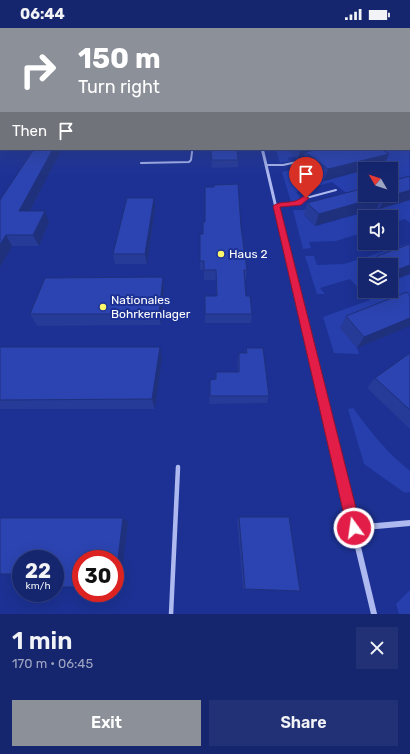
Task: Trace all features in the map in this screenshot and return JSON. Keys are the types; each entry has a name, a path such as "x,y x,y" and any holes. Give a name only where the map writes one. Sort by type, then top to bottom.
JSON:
{"street":[{"path":"262,150 374,614"},
{"path":"354,528 410,523"}],"lane":[{"path":"141,163 184,163 191,160 192,150"},
{"path":"266,165 282,165 311,159"},
{"path":"276,206 299,204 306,198 336,190"},
{"path":"171,614 178,467"}],"shaded area":[{"path":"276,150 286,150 292,154 310,150 409,150 410,187 398,190 398,162 379,162 372,157 293,177 303,186 358,172 358,197 304,215 315,226 358,214 358,234 336,241 309,242 311,248 303,249 293,210 303,210 349,195 332,182 296,192 300,197 296,202 291,202 282,172 326,163 312,152 287,158 290,161 280,163"},
{"path":"410,200 410,223 405,219 398,221 398,210 373,210"},
{"path":"410,243 410,254 398,258 363,258 388,250 398,250 398,247"},
{"path":"305,256 314,256 317,265 344,264 358,260 358,287 350,279 320,288 325,294 317,294"},
{"path":"410,274 410,315 340,327 357,348 359,354 334,353 323,317 370,300 368,298 398,298 398,278"},
{"path":"353,408 386,449 410,471 410,492 405,493 364,464 348,409"},
{"path":"410,590 410,614 399,614 396,604"}],"building":[{"path":"33,150 52,150 19,211 45,211 33,235 6,235 0,245 0,200"},
{"path":"211,150 237,150 238,160 212,160"},
{"path":"315,150 383,150 389,154 328,169 305,152"},
{"path":"410,176 410,190 398,194 398,179"},
{"name":"Haus 2","path":"238,184 241,227 247,270 244,270 246,296 250,296 252,314 205,314 205,296 217,296 216,270 204,270 204,261 200,261 200,234 203,234 203,222 205,222 205,187"},
{"path":"358,190 358,202 361,202 319,214 307,203"},
{"path":"127,198 154,198 145,254 113,254"},
{"path":"410,244 410,265 398,270 398,258 379,258 377,256 394,250 398,250 398,248"},
{"name":"Nationales Bohrkernlager","path":"163,277 159,314 30,314 45,278"},
{"path":"407,292 410,296 410,318 364,337 346,316 392,298 398,298 398,296"},
{"path":"0,347 160,347 152,399 0,400"},
{"path":"246,348 263,348 269,396 210,396 210,380 216,379 216,372 239,372 239,353 247,353"},
{"path":"410,353 410,410 375,378"},
{"path":"239,517 289,517 300,591 245,589"},
{"path":"0,518 123,518 119,550 72,550 72,587 64,587 64,550 12,550 12,574 0,574"}],"place":[{"name":"Haus 2","path":"221,254"},
{"name":"Nationales Bohrkernlager","path":"103,307"}],"route":[{"path":"306,198 299,204 276,206 354,528"}]}
